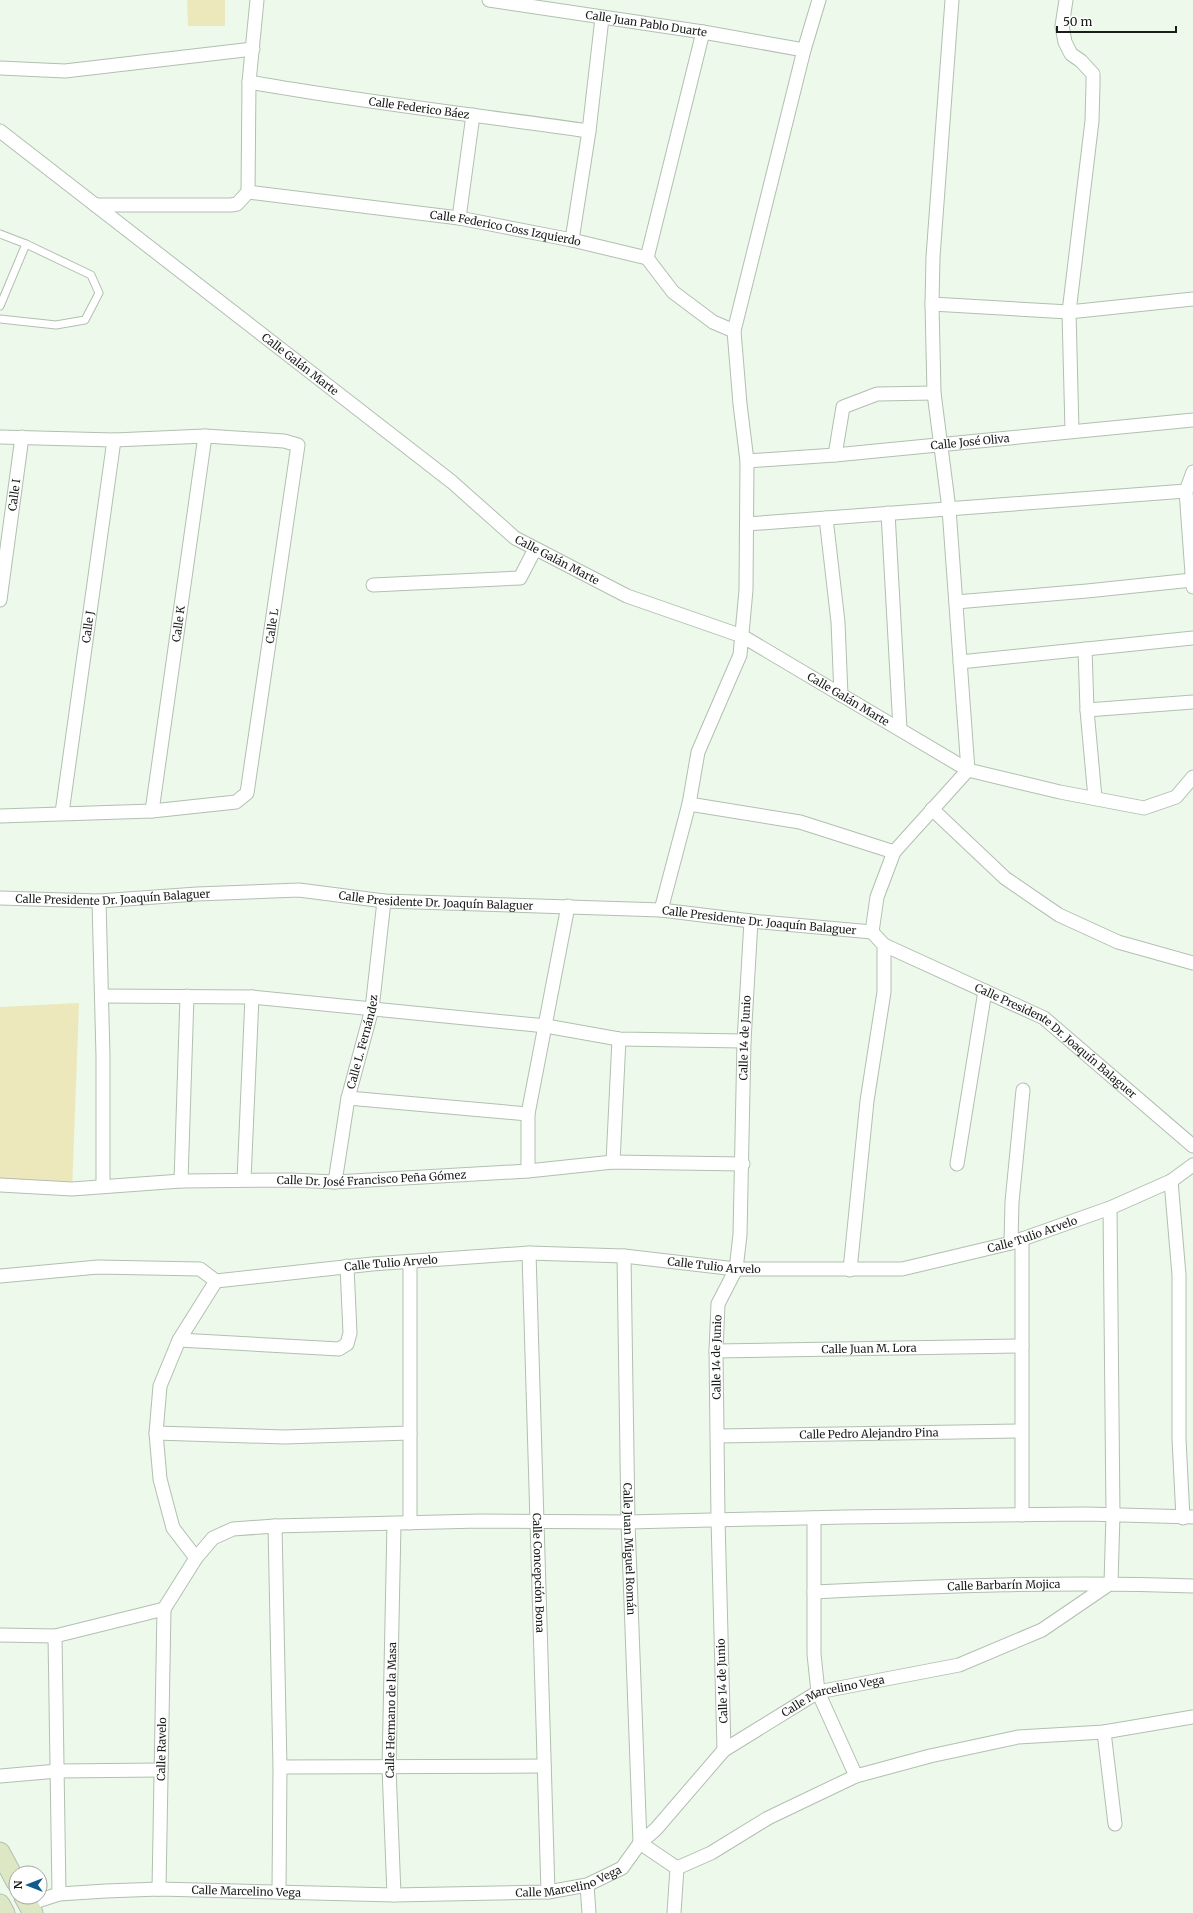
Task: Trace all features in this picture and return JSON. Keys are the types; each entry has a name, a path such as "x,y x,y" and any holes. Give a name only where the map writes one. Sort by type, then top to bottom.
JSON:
{"main road":[{"path":"0,1852 8,1867"},
{"path":"0,1904 5,1913"}],"street":[{"path":"95,205 231,205 237,204 248,192 249,82 256,0"},
{"name":"Calle Juan Pablo Duarte","path":"489,0 703,32 804,50"},
{"path":"661,910 689,804 698,752 740,655 746,590 747,461 740,404 734,331 804,50 819,0"},
{"path":"850,1270 867,1101 884,992 884,945 872,932 877,897 894,852 968,770 949,509 934,393 932,304 933,258 952,0"},
{"path":"1066,0 1062,26 1065,42 1071,54 1081,61 1093,74 1092,121 1069,312 1072,431"},
{"path":"572,240 589,131 602,18"},
{"path":"703,32 647,258 673,292 713,322 734,331"},
{"path":"0,68 65,71 253,49"},
{"name":"Calle Federico Báez","path":"249,82 341,98 589,131"},
{"path":"458,218 473,115"},
{"name":"Calle Galán Marte","path":"0,131 452,482 515,538 535,549 627,596 742,636 968,770 1060,792 1144,808 1176,797 1193,777"},
{"name":"Calle Federico Coss Izquierdo","path":"248,192 458,218 572,240 647,258"},
{"path":"932,304 1069,312 1193,299"},
{"path":"835,455 843,407 877,394 934,393"},
{"name":"Calle José Oliva","path":"747,461 835,455 1193,420"},
{"path":"0,437 114,440 206,436"},
{"name":"Calle L","path":"152,811 236,802 247,793 298,445 284,441 206,436"},
{"name":"Calle K","path":"152,811 206,436"},
{"name":"Calle I","path":"0,600 22,437"},
{"name":"Calle J","path":"62,813 114,440"},
{"path":"956,602 1193,583 1186,491 1193,472"},
{"path":"747,524 1186,491"},
{"path":"888,513 900,729"},
{"path":"826,518 838,622 841,695"},
{"path":"373,585 520,578 535,549"},
{"path":"960,662 1193,638"},
{"path":"1085,649 1087,710 1095,798"},
{"path":"1087,710 1193,702"},
{"path":"689,804 800,822 894,852"},
{"path":"932,809 1006,878 1059,916 1118,942 1193,963"},
{"path":"0,816 152,811"},
{"name":"Calle Presidente Dr. Joaquín Balaguer","path":"0,898 99,901 197,894 299,890 384,901 661,910 751,922 872,932"},
{"path":"99,901 102,996 103,1186"},
{"name":"Calle L. Fernández","path":"335,1182 348,1098 372,1009 384,901"},
{"path":"528,1171 528,1114 568,906"},
{"name":"Calle 14 de Junio","path":"724,1750 718,1519 716,1351 718,1304 736,1269 740,1235 743,1164 744,1041 751,922"},
{"name":"Calle Presidente Dr. Joaquín Balaguer","path":"884,945 1044,1018 1193,1146"},
{"path":"957,1164 985,991"},
{"path":"102,996 252,997 546,1026 618,1040 744,1041"},
{"path":"181,1181 187,996"},
{"path":"244,1180 252,997"},
{"path":"613,1162 618,1040"},
{"path":"1022,1515 1022,1346 1017,1241 1012,1202 1023,1090"},
{"path":"348,1098 528,1114"},
{"name":"Calle Dr. José Francisco Peña Gómez","path":"0,1185 72,1189 181,1181 244,1180 335,1182 528,1171 613,1162 743,1164"},
{"name":"Calle Tulio Arvelo","path":"216,1281 347,1266 529,1253 624,1256 736,1269 902,1269 1017,1241 1110,1208 1171,1181 1193,1165"},
{"path":"0,1635 55,1636 164,1609 196,1558 213,1538 233,1529 275,1526 410,1523 538,1521 628,1522 718,1519 1022,1515 1113,1515 1188,1518 1179,1439 1179,1275 1171,1181"},
{"path":"1110,1208 1113,1515 1111,1583"},
{"name":"Calle Concepción Bona","path":"529,1253 548,1892"},
{"name":"Calle Juan Miguel Román","path":"624,1256 628,1522 640,1842"},
{"path":"410,1262 410,1523"},
{"path":"179,1340 339,1349 347,1344 350,1333 347,1266"},
{"path":"0,1276 98,1267 200,1269 216,1281 179,1340 160,1386 156,1433 160,1479 172,1528 196,1558"},
{"name":"Calle Juan M. Lora","path":"716,1351 1022,1346"},
{"name":"Calle Pedro Alejandro Pina","path":"718,1436 1021,1431"},
{"path":"156,1433 284,1437 410,1433"},
{"path":"814,1518 814,1654 818,1692 856,1776"},
{"name":"Calle Hermano de la Masa","path":"394,1524 389,1768 394,1895"},
{"path":"275,1526 280,1767 279,1892"},
{"name":"Calle Barbarín Mojica","path":"814,1592 931,1586 1111,1583 1193,1586"},
{"name":"Calle Marcelino Vega","path":"48,1898 59,1894 159,1889 394,1895 548,1892 587,1885 622,1868 640,1842 656,1829 724,1750 818,1692 959,1665 1042,1630 1111,1583"},
{"name":"Calle Ravelo","path":"159,1889 164,1609"},
{"path":"55,1636 59,1894"},
{"path":"677,1868 711,1853 768,1818 856,1776 930,1756 1018,1737 1104,1732 1193,1716"},
{"path":"1104,1732 1115,1824"},
{"path":"280,1767 389,1768 544,1766"},
{"path":"0,1776 58,1771 162,1770"},
{"path":"640,1842 677,1868"},
{"path":"674,1913 677,1868"},
{"path":"587,1885 589,1913"}],"lane":[{"path":"0,234 26,244 91,275 99,293 85,320 56,325 0,319"},
{"path":"0,306 26,244"}],"shaded area":[{"path":"187,0 225,0 225,26 188,26"},
{"path":"79,1003 72,1191 0,1181 0,1007"}]}
